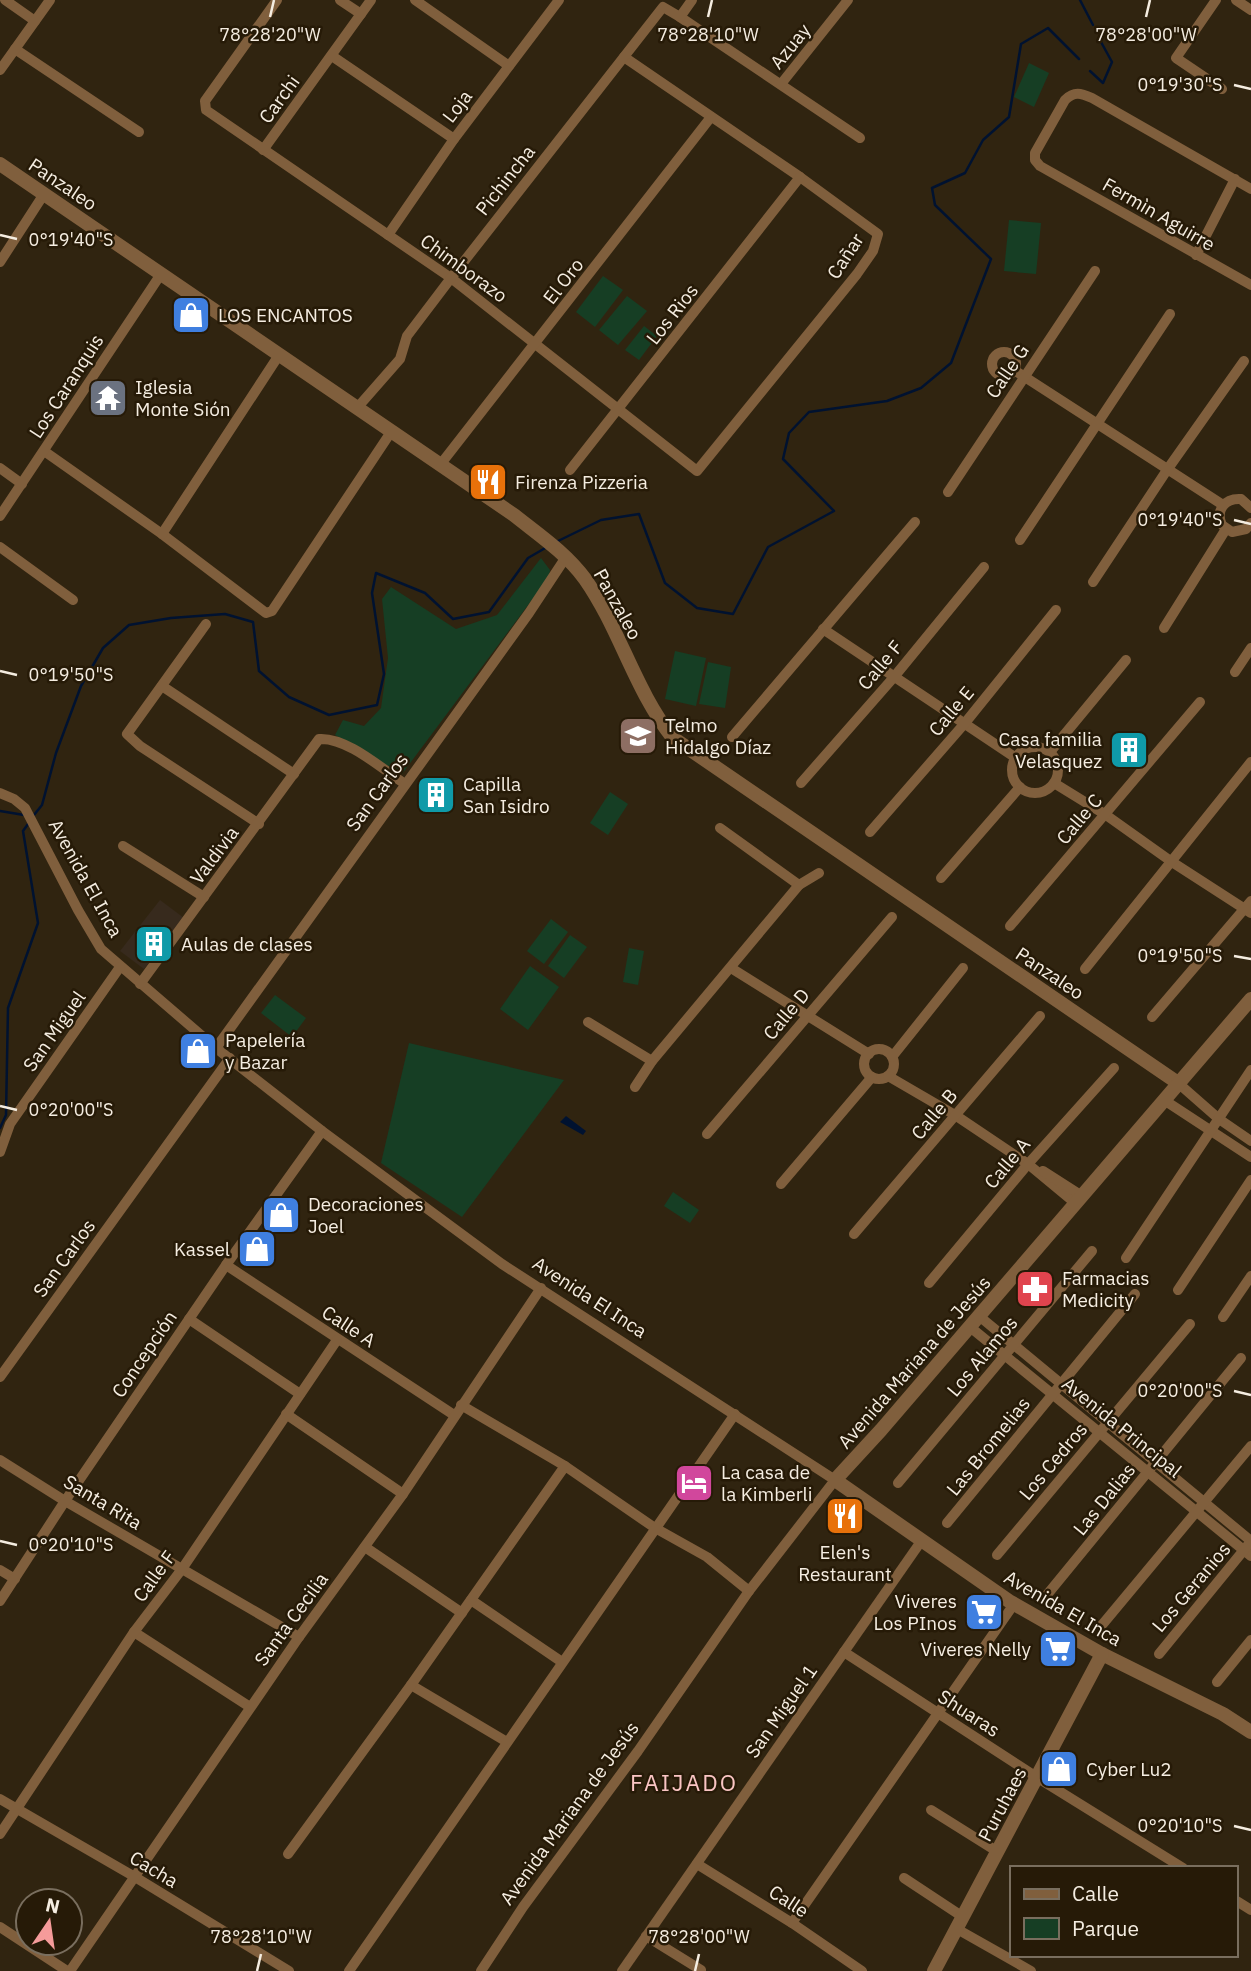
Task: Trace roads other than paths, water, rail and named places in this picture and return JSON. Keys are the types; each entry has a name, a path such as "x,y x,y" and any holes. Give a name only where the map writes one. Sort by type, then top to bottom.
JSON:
{"street":[{"path":"5,0 35,21"},
{"path":"0,70 50,0"},
{"name":"Chimborazo","path":"277,0 204,104 206,110 451,278 697,471"},
{"path":"340,0 361,15"},
{"name":"Carchi","path":"263,150 371,0"},
{"path":"415,0 509,66"},
{"name":"Loja","path":"388,235 454,139 559,0"},
{"path":"652,0 680,17 692,0"},
{"name":"Azuay","path":"680,17 781,84 848,0"},
{"path":"1216,0 1177,55 1177,60 1222,89"},
{"path":"1236,0 1251,10"},
{"name":"Pichincha","path":"357,408 400,359 407,336 663,7"},
{"path":"15,49 139,132"},
{"path":"332,56 454,139"},
{"name":"Cañar","path":"624,57 877,232 878,240 856,274 697,471"},
{"path":"781,84 860,138"},
{"name":"Fermìn Aguirre","path":"1235,179 1092,98 1074,93 1065,100 1035,153 1035,160 1040,166 1251,285"},
{"name":"El Oro","path":"440,465 711,117"},
{"name":"Panzaleo","path":"0,164 440,465 563,554 585,580 659,721 673,738 1178,1083"},
{"name":"Los Rios","path":"570,470 800,177"},
{"path":"1196,255 1235,179 1251,189"},
{"path":"0,262 44,194"},
{"name":"Calle G","path":"948,492 1019,373 1095,271"},
{"name":"Los Caranquis","path":"0,516 161,274"},
{"path":"1020,540 1170,314"},
{"path":"162,534 279,355"},
{"path":"1093,582 1244,361"},
{"path":"1019,373 1223,505"},
{"path":"44,451 162,534 261,611 269,612 391,432"},
{"path":"0,468 22,484"},
{"path":"1249,501 1231,499 1223,505 1220,520 1226,529 1239,532 1251,523"},
{"path":"732,737 915,522"},
{"path":"1164,628 1226,529"},
{"path":"0,547 73,600"},
{"name":"San Carlos","path":"216,1048 529,613 563,554"},
{"name":"Calle F","path":"801,783 894,677 984,567"},
{"name":"Calle E","path":"870,832 965,723 1056,610"},
{"path":"206,624 127,734 140,746 259,824"},
{"path":"823,629 1016,758"},
{"path":"1235,672 1251,648"},
{"path":"1050,752 1126,660"},
{"path":"162,686 294,774"},
{"name":"Calle C","path":"1010,926 1200,702"},
{"name":"Valdivia","path":"140,984 319,739 336,740 405,785"},
{"path":"1037,747 1050,752 1057,764 1054,783 1037,793 1020,787 1012,772 1016,758 1023,750 1030,748 1037,747"},
{"path":"1085,969 1251,762"},
{"path":"1054,783 1106,815 1172,862 1249,908 1152,1017"},
{"path":"941,878 1020,787"},
{"name":"Avenida El Inca","path":"0,793 25,807 96,942 120,967 216,1048 322,1131 502,1264 835,1480 1014,1604 1102,1654 1223,1714 1251,1732"},
{"path":"720,828 800,885"},
{"path":"123,846 204,897"},
{"path":"635,1087 652,1061 800,885 819,873"},
{"name":"Calle D","path":"707,1134 892,917"},
{"name":"San Miguel","path":"0,1152 10,1124 120,967"},
{"path":"731,968 869,1054"},
{"path":"892,1057 881,1050 869,1054 864,1066 872,1077 880,1079 888,1076 893,1069 892,1057 963,968"},
{"name":"Avenida Mariana de Jesús","path":"481,1971 523,1907 638,1751 749,1591 835,1480 1251,999"},
{"name":"Calle B","path":"854,1234 1040,1016"},
{"path":"587,1022 652,1061"},
{"name":"San Carlos","path":"0,1377 230,1058"},
{"name":"Calle A","path":"929,1283 1028,1164 1114,1068"},
{"path":"1126,1258 1251,1070"},
{"path":"888,1076 955,1115 1028,1164 1059,1180 1078,1199"},
{"path":"781,1184 872,1077"},
{"path":"1178,1083 1219,1119 1251,1141"},
{"path":"1164,1100 1251,1157"},
{"name":"Concepción","path":"0,1601 189,1319 322,1131"},
{"path":"1178,1290 1251,1180"},
{"name":"Los Alamos","path":"898,1483 1091,1251"},
{"name":"Calle A","path":"226,1265 454,1415"},
{"path":"1223,1317 1251,1276"},
{"name":"Santa Cecilia","path":"69,1971 299,1637 403,1494 541,1288"},
{"name":"Las Bromelias","path":"947,1523 1135,1294"},
{"path":"189,1319 300,1394"},
{"name":"Avenida Principal","path":"974,1322 1014,1344 1062,1383 1156,1462 1200,1506 1249,1547"},
{"name":"Avenida Principal","path":"974,1322 1005,1354 1148,1472 1200,1506"},
{"name":"Los Cedros","path":"997,1555 1190,1324"},
{"name":"Calle F","path":"0,1834 134,1632 182,1569 337,1340"},
{"name":"Las Dalias","path":"1046,1596 1241,1358"},
{"path":"461,1405 565,1466 655,1528 707,1557 749,1591"},
{"path":"286,1414 403,1494"},
{"path":"349,1971 735,1414"},
{"path":"1102,1625 1251,1446"},
{"name":"Santa Rita","path":"0,1460 65,1501 299,1637"},
{"path":"288,1854 565,1466"},
{"name":"San Miguel 1","path":"622,1971 922,1540"},
{"name":"Los Geranios","path":"1159,1654 1249,1547"},
{"path":"365,1548 461,1613"},
{"path":"0,1570 15,1579"},
{"path":"471,1600 562,1662"},
{"path":"792,1923 1014,1604"},
{"path":"134,1632 250,1707"},
{"path":"1217,1682 1251,1640"},
{"name":"Shuaras","path":"844,1652 1180,1866"},
{"name":"Puruhaes","path":"934,1971 1102,1654"},
{"path":"411,1685 507,1742"},
{"name":"Cacha","path":"0,1799 289,1971"},
{"path":"931,1810 998,1852"},
{"name":"Calle","path":"697,1864 792,1923 862,1971"},
{"path":"904,1878 960,1923 1010,1957"},
{"path":"0,1927 69,1971"},
{"path":"646,1936 701,1970"},
{"path":"1010,1957 1031,1971"}],"water":[{"path":"566,1116 586,1131 583,1135 560,1122"}],"waterway":[{"path":"1080,0 1093,25"},
{"path":"556,542 601,520 639,514 665,583 697,608 733,614 768,547 834,511 783,459 789,433 809,412 887,401 921,388 951,363 991,259 935,205 932,188 965,173 983,140 1009,117 1021,44 1048,28 1079,59"},
{"path":"1090,71 1103,83 1112,62 1101,42"},
{"path":"34,815 42,805 56,753 81,686 103,648 129,625 171,618 225,614 253,622 259,671 289,697 329,715 377,705 384,674 372,593 376,573 425,593 453,619 489,612 528,558 547,547"},
{"path":"0,811 24,815"},
{"path":"0,1128 6,1115 8,1008 38,923 23,831 28,824"}],"place":[{"name":"LOS ENCANTOS","path":"191,315"},
{"name":"Iglesia Monte Sión","path":"108,398"},
{"name":"Firenza Pizzeria","path":"488,482"},
{"name":"Telmo Hidalgo Díaz","path":"638,736"},
{"name":"Casa familia Velasquez","path":"1129,750"},
{"name":"Capilla San Isidro","path":"436,795"},
{"name":"Aulas de clases","path":"154,944"},
{"name":"Papelería y Bazar","path":"198,1051"},
{"name":"Decoraciones Joel","path":"281,1215"},
{"name":"Kassel","path":"257,1249"},
{"name":"Farmacias Medicity","path":"1035,1289"},
{"name":"La casa de la Kimberli","path":"694,1483"},
{"name":"Elen's Restaurant","path":"845,1516"},
{"name":"Viveres Los PInos","path":"984,1612"},
{"name":"Viveres Nelly","path":"1058,1649"},
{"name":"Cyber Lu2","path":"1059,1769"}],"district":[{"name":"FAIJADO","path":"684,1783"}]}
